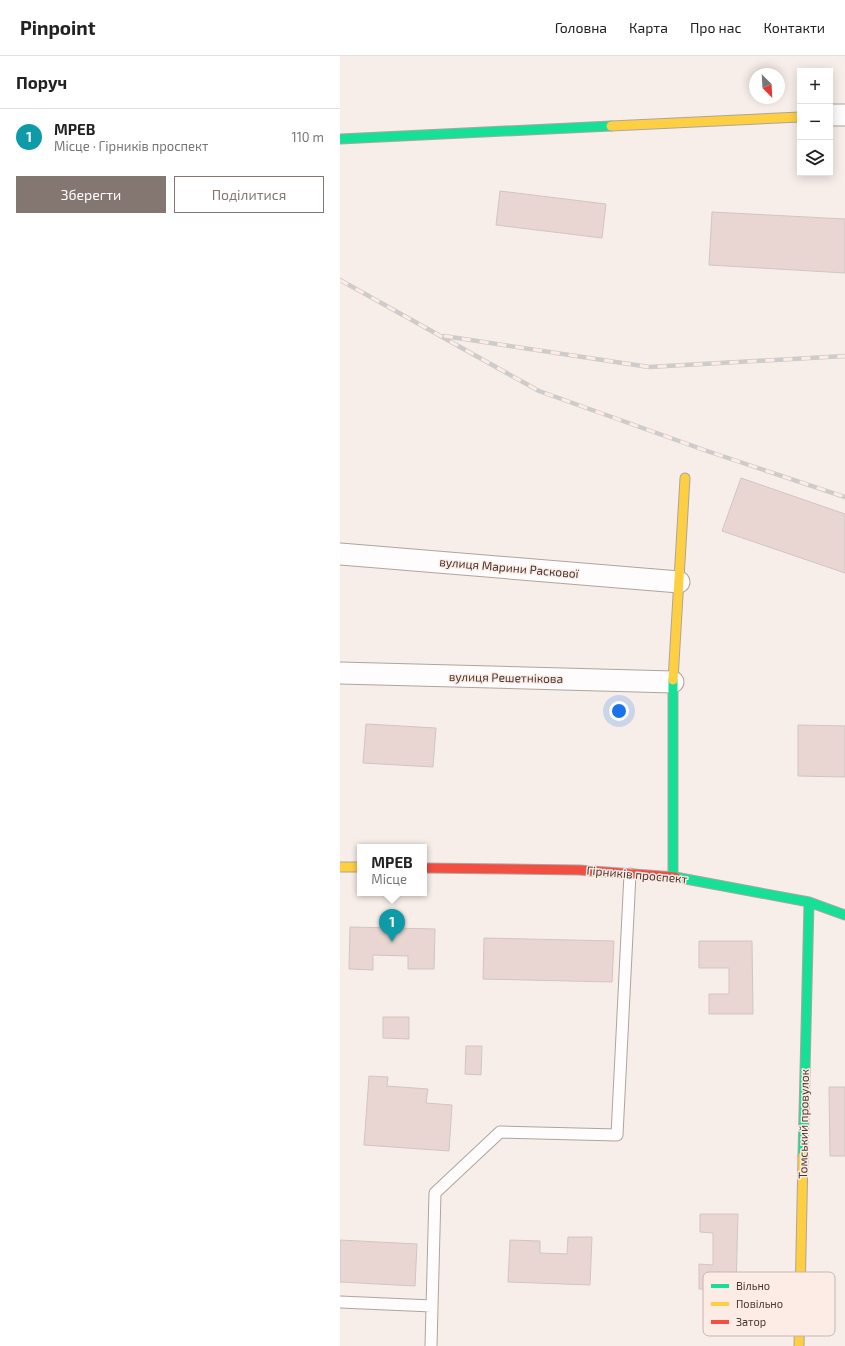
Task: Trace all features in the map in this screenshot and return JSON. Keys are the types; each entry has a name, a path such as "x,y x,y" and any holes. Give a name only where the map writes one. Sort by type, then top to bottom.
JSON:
{"street":[{"path":"833,116 845,115"},
{"path":"340,139 797,117"},
{"path":"673,877 672,682 685,478"},
{"name":"вулиця Марини Раскової","path":"340,554 679,582"},
{"name":"вулиця Решетнікова","path":"340,673 672,682"},
{"path":"340,867 357,867"},
{"name":"Гірників проспект","path":"427,868 579,870 673,877 810,902 845,916"},
{"name":"Томський провулок","path":"801,1272 810,902"},
{"name":"Томський провулок","path":"799,1336 799,1346"}],"lane":[{"path":"431,1346 435,1193 500,1132 616,1135 630,874"},
{"path":"340,1302 432,1306"}],"building":[{"path":"500,191 606,204 602,238 496,225"},
{"path":"712,212 845,219 845,273 709,265"},
{"path":"741,478 845,514 845,573 722,531"},
{"path":"366,724 436,728 433,767 363,763"},
{"path":"798,725 845,726 845,777 798,776"},
{"path":"350,927 435,929 434,969 408,969 408,956 373,955 373,970 349,969"},
{"path":"484,938 614,941 612,982 483,979"},
{"path":"699,941 752,941 753,1014 709,1014 709,994 729,994 729,968 699,968"},
{"path":"383,1017 409,1017 409,1039 383,1038"},
{"path":"466,1046 482,1046 481,1075 465,1074"},
{"path":"369,1076 388,1077 387,1086 428,1089 426,1103 452,1105 449,1151 364,1145"},
{"path":"829,1087 845,1087 845,1156 830,1156"},
{"path":"700,1214 738,1214 736,1272 703,1272 703,1289 699,1289 699,1264 713,1265 713,1233 700,1232"},
{"path":"568,1237 592,1237 590,1285 508,1282 510,1240 540,1241 540,1253 567,1254"},
{"path":"340,1240 417,1244 415,1286 340,1282"}],"railway":[{"path":"340,280 539,391 707,451 845,497"},
{"path":"444,336 649,367 845,356"}],"traffic: fast":[{"path":"340,139 611,126"},
{"path":"673,680 673,877"},
{"path":"675,877 809,902 845,915"},
{"path":"803,1156 809,902"}],"traffic: slow":[{"path":"611,126 797,117"},
{"path":"673,680 685,478"},
{"path":"340,867 357,867"},
{"path":"801,1272 803,1156"},
{"path":"799,1336 799,1346"}],"traffic: jam":[{"path":"427,868 579,870 675,877"}],"place":[{"name":"МРЕВ","path":"392,942"}]}
